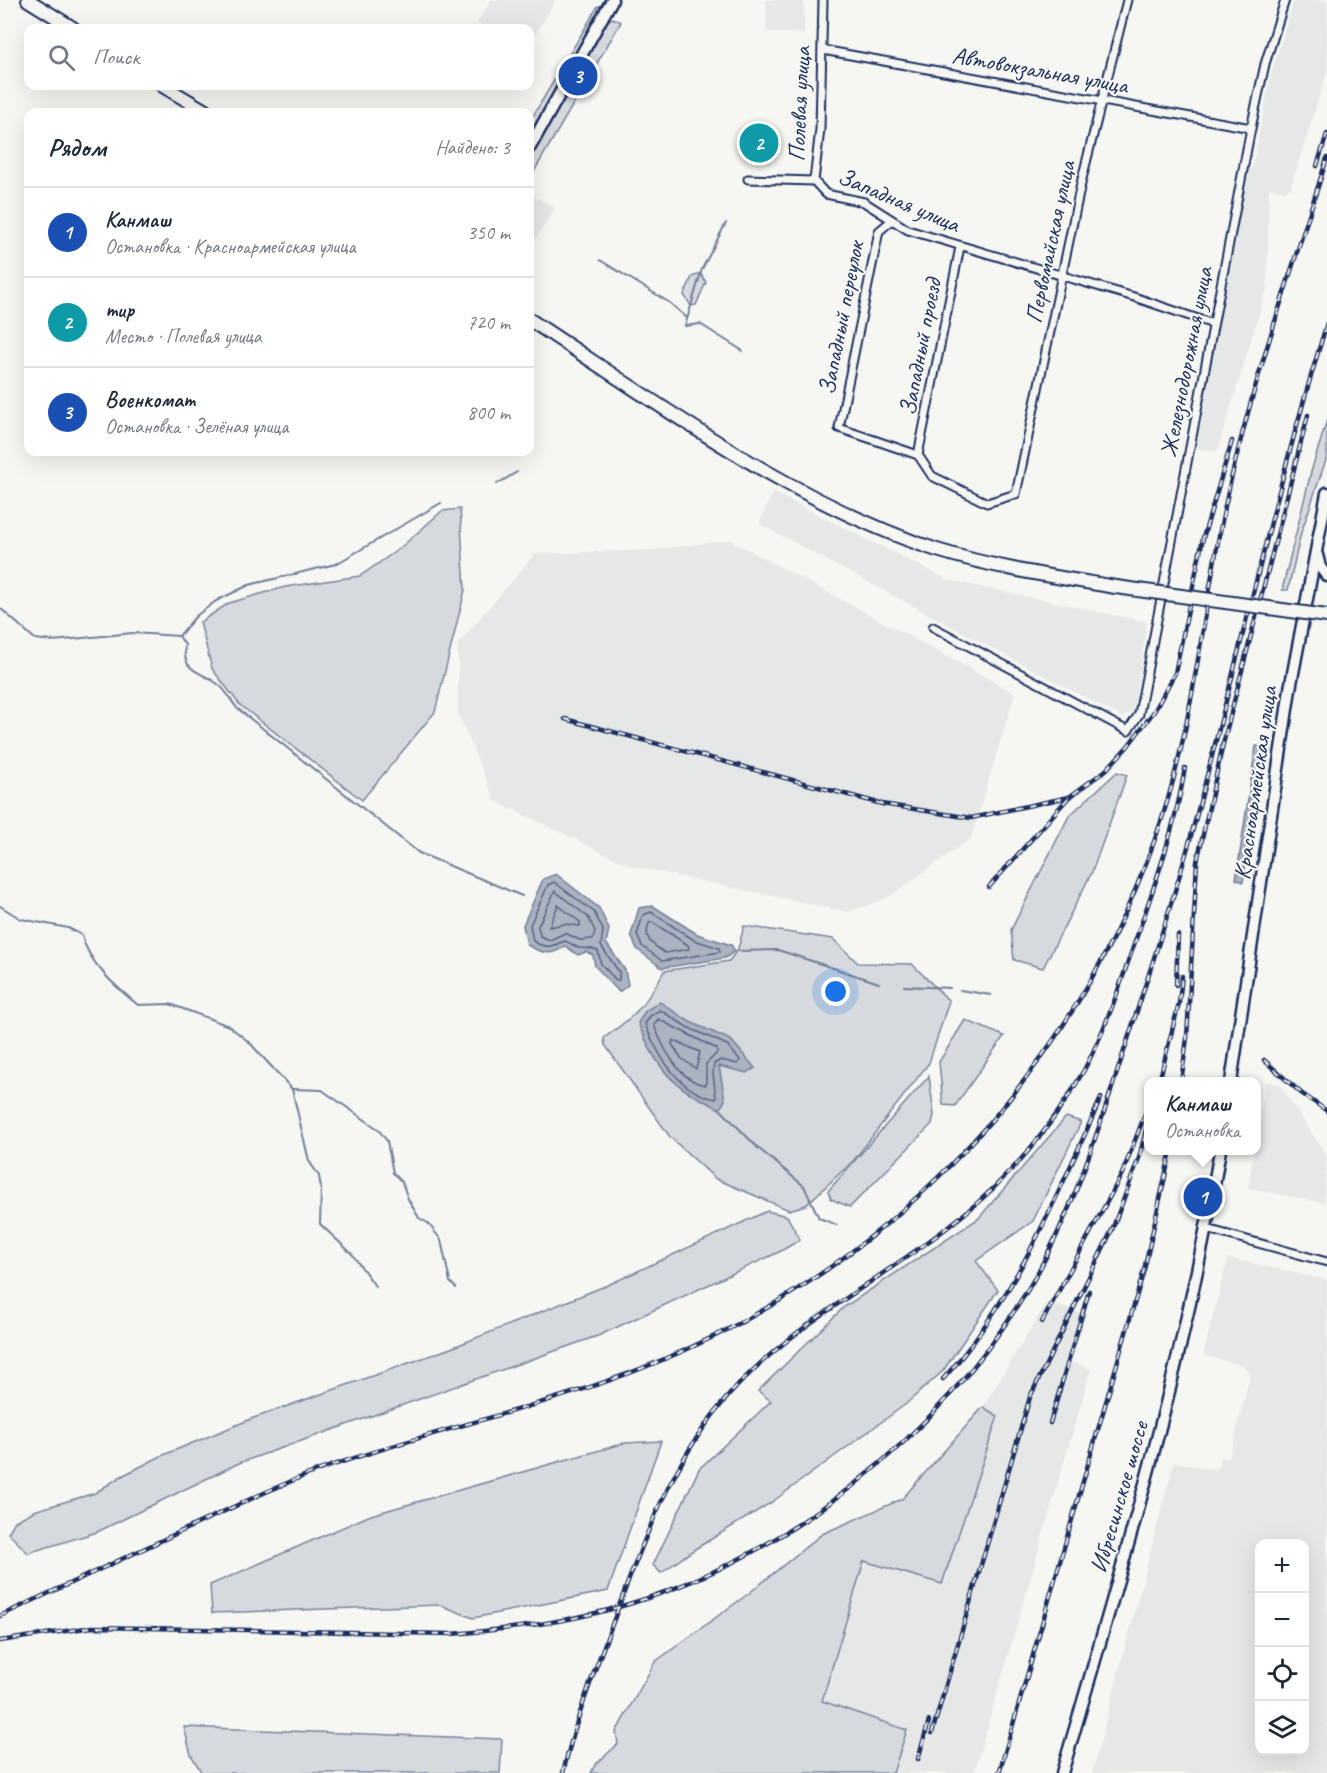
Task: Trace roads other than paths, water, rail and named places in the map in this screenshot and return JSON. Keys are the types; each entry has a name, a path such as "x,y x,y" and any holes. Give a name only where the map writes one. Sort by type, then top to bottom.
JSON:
{"highway":[{"path":"28,0 67,24"},
{"path":"170,90 200,108"},
{"path":"534,323 746,458 812,496 872,525 938,550 1002,566 1116,587 1327,616"}],"main road":[{"path":"534,140 612,0"},
{"name":"Красноармейская улица","path":"1232,1077 1290,689 1327,493"},
{"path":"1310,587 1317,580 1327,576 1320,567 1316,550"},
{"path":"1207,1229 1219,1155"},
{"name":"Ибресинское шоссе","path":"1062,1773 1152,1460 1191,1305 1207,1229"}],"street":[{"name":"Полевая улица","path":"748,178 814,181 820,129 823,0"},
{"name":"Первомайская улица","path":"918,455 932,476 987,503 1016,494 1062,275 1102,100 1128,0"},
{"name":"Железнодорожная улица","path":"933,627 1128,731 1139,714 1251,128 1265,64 1285,0"},
{"name":"Автовокзальная улица","path":"823,51 1251,128"},
{"name":"Западная улица","path":"814,181 826,194 864,202 908,230 1062,275 1213,324"},
{"name":"Западный переулок","path":"891,221 879,231 839,428 918,455"},
{"name":"Западный проезд","path":"918,455 960,247"},
{"path":"1207,1229 1327,1262"}],"water":[{"path":"1256,746 1263,747 1243,882 1236,879"},
{"path":"556,874 599,908 609,929 606,943 625,970 628,985 619,992 595,966 593,955 586,952 578,955 565,946 555,952 546,953 527,945 523,925 543,879"},
{"path":"653,906 697,934 731,945 735,951 725,958 662,968 637,949 631,935 639,908"},
{"path":"660,1002 690,1022 731,1040 755,1068 747,1073 719,1066 725,1100 720,1109 678,1085 653,1055 638,1023 645,1011"}],"waterway":[{"path":"726,223 702,269 685,326 700,324 743,351"},
{"path":"600,260 670,303 687,318"},
{"path":"497,484 517,472"},
{"path":"179,636 196,616 216,601 249,585 336,564 441,503"},
{"path":"0,608 35,639 53,641 133,633 179,636 185,645 187,661 194,670 219,685 237,708 419,853 522,896"},
{"path":"0,906 21,919 68,928 82,935 97,965 138,1005 170,1004 229,1026 249,1042 292,1089 309,1161 319,1176 320,1224 352,1254 375,1286"},
{"path":"735,951 778,950 879,983"},
{"path":"904,986 950,988"},
{"path":"960,990 991,995"},
{"path":"292,1089 322,1090 378,1129 387,1141 393,1173 402,1182 408,1199 419,1218 428,1223 441,1240 450,1282 456,1288"},
{"path":"720,1109 758,1148 804,1186 819,1218 837,1225"}],"railway":[{"path":"1317,166 1327,134"},
{"path":"0,1616 307,1475 366,1454 615,1379 740,1323 820,1274 893,1218 961,1154 1021,1084 1074,1008 1119,926 1155,839 1179,759 1216,552 1234,466 1271,333 1327,158"},
{"path":"0,1641 92,1627 451,1634 518,1627 585,1616 629,1604 689,1582 747,1554 803,1521 856,1483 905,1441 950,1394 991,1344 1027,1291 1044,1261 1073,1199 1097,1134 1188,847 1289,453 1327,323"},
{"path":"1182,1077 1187,1038 1197,862 1223,744 1308,415"},
{"path":"989,887 1069,797 1106,770 1128,746 1155,710 1175,673 1203,538 1232,441"},
{"path":"565,719 882,804 971,818 1069,797"},
{"path":"563,1773 585,1697 648,1532 675,1474 710,1419 730,1394 782,1344 929,1241 995,1187 1044,1131 1072,1091 1092,1054 1120,985 1165,851 1177,810 1185,768"},
{"path":"1176,985 1178,935"},
{"path":"1160,1077 1179,1003 1182,976"},
{"path":"1264,1060 1301,1093 1327,1111"},
{"path":"943,1379 992,1315 1033,1245 1101,1098"},
{"path":"1042,1322 1122,1174 1144,1117"},
{"path":"932,1733 1030,1397 1112,1230 1139,1158 1144,1138"},
{"path":"999,1773 1144,1270 1170,1155"},
{"path":"1050,1423 1089,1291"},
{"path":"918,1759 929,1721"}],"place":[{"name":"Военкомат","path":"578,76"},
{"name":"тир","path":"759,143"},
{"name":"Канмаш","path":"1203,1197"}]}
